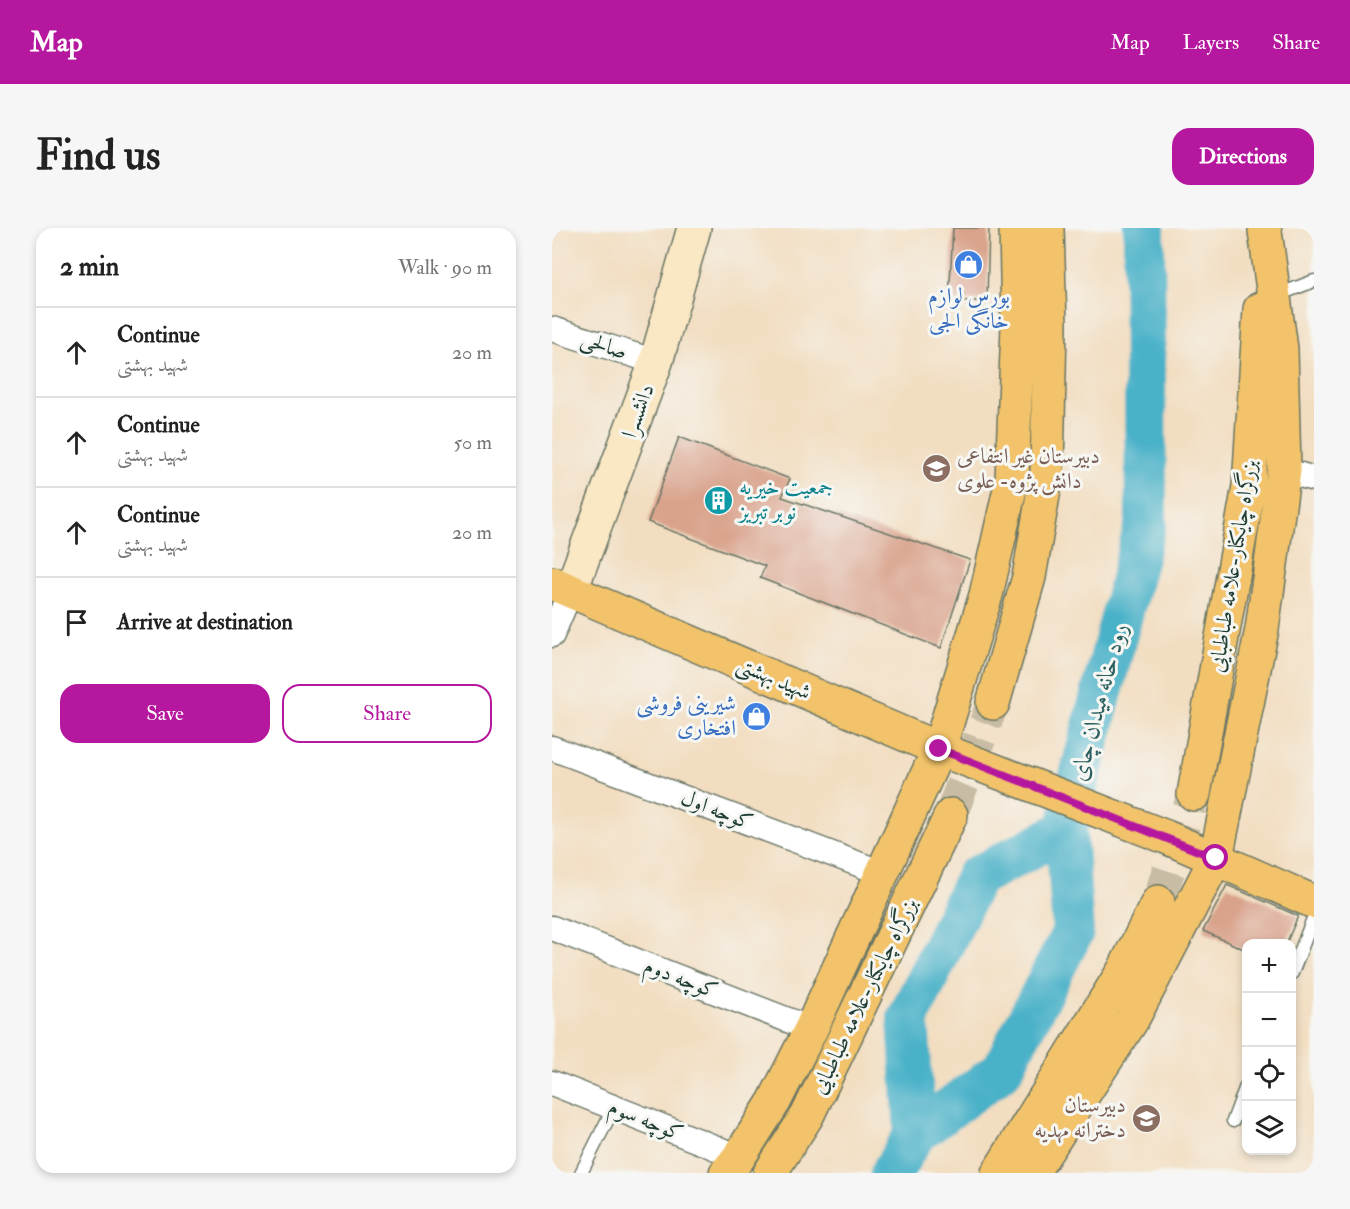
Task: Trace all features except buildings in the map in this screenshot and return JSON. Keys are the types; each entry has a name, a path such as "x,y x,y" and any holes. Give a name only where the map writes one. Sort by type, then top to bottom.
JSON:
{"main road":[{"name":"دانشسرا","path":"562,586 656,362 694,228"},
{"path":"733,1165 774,1102 811,1029 939,749 986,596 1012,480 1018,325 1016,228"},
{"path":"993,703 1029,577 1047,472 1050,324 1047,228"},
{"path":"1032,1173 1132,1020 1216,858 1262,629 1299,475 1265,230"},
{"name":"بزرگراه چایکنار-علامه طباطبایی","path":"1194,794 1249,486 1265,230"},
{"name":"شهید بهشتى","path":"562,586 939,749 1216,858"},
{"name":"بزرگراه چایکنار-علامه طباطبایی","path":"770,1173 807,1116 951,815"},
{"path":"1216,858 1314,902"},
{"path":"998,1173 1124,970 1158,902"}],"street":[{"name":"صالحی","path":"552,329 656,362"},
{"path":"552,635 562,586"},
{"name":"کوچه اول","path":"552,747 882,873"},
{"name":"کوچه دوم","path":"552,928 811,1029"},
{"name":"کوچه سوم","path":"552,1083 614,1107 733,1165"}],"lane":[{"path":"1274,297 1314,281"},
{"path":"1296,963 1314,916"},
{"path":"1233,1121 1242,1097"},
{"path":"581,1173 614,1107"}],"waterway":[{"name":"رود خانه میدان چای","path":"891,1173 915,1134 908,1018 976,877 1066,830 1146,522 1144,228"},
{"path":"915,1134 1002,1070 1073,932 1066,830"}],"tunnel":[{"path":"951,815 993,703"},
{"path":"1158,902 1194,794"}],"place":[{"name":"بورس لوازم خانگی الجی","path":"969,264"},
{"name":"دبیرستان غیر انتفاعی دانش پژوه- علوی","path":"936,469"},
{"name":"جمعیت خیریه نوبر تبریز","path":"718,500"},
{"name":"شیرینی فروشی افتخاری","path":"757,716"},
{"name":"دبیرستان دخترانه مهدیه","path":"1147,1118"}],"route":[{"path":"939,749 1216,858"}]}
